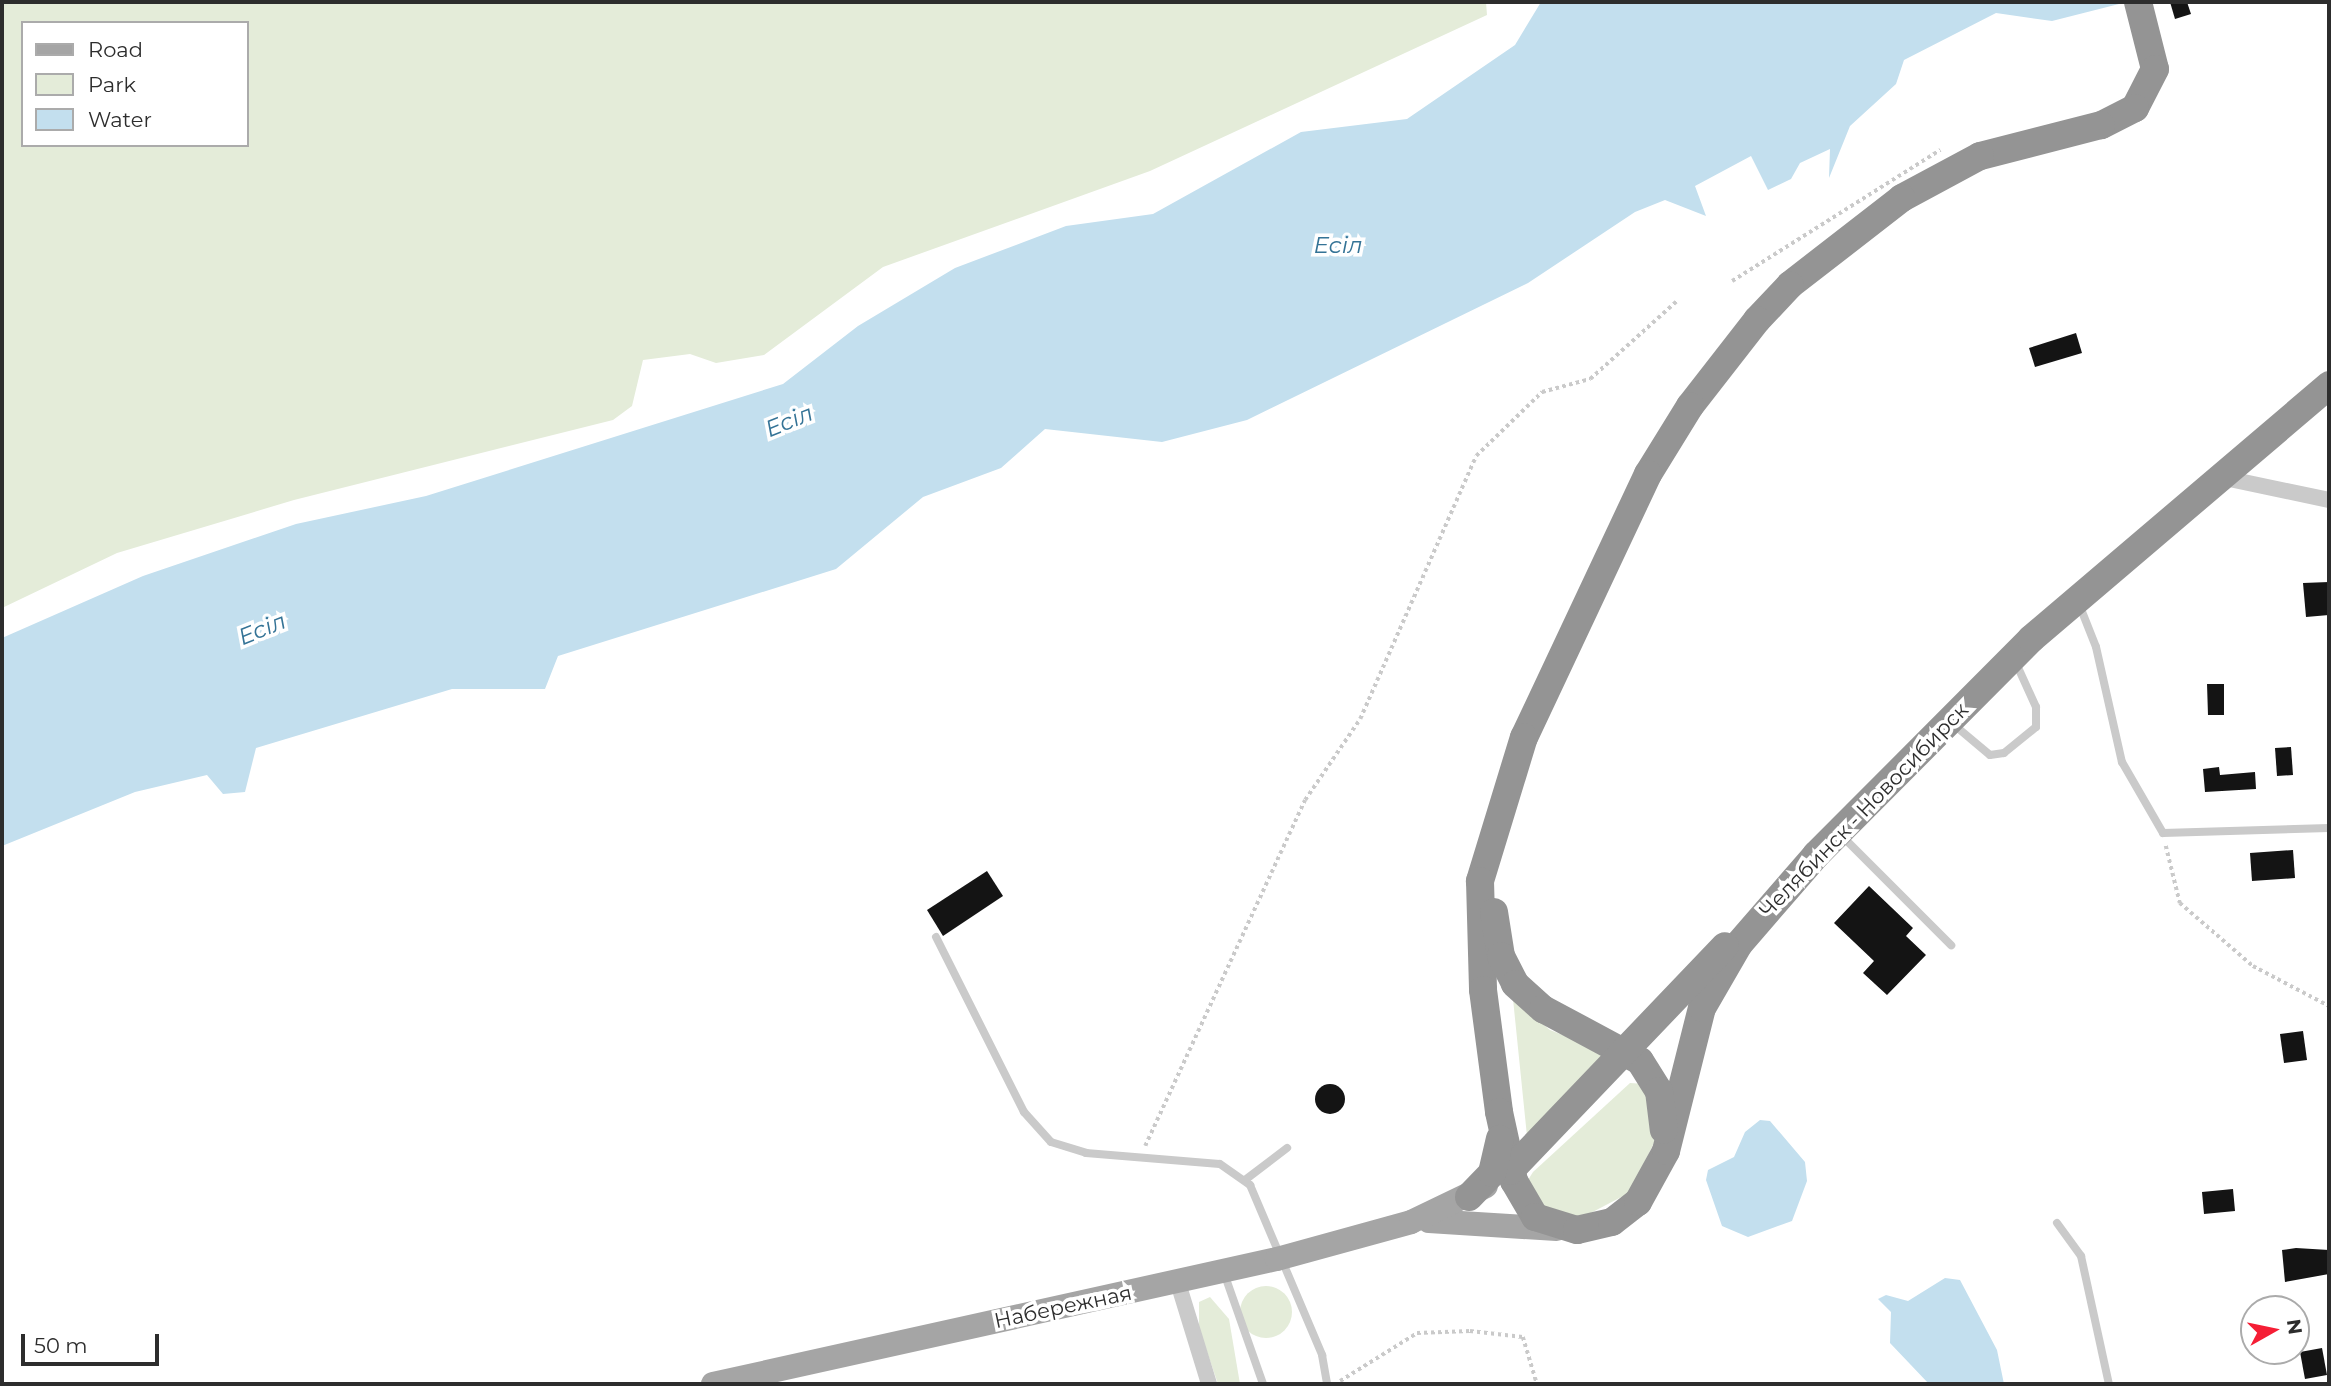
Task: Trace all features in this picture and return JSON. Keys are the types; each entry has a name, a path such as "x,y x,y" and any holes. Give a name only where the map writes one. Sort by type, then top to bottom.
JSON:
{"highway":[{"path":"1560,1229 1531,1212 1510,1171 1499,1112 1478,923 1494,819 1529,725 1648,474 1732,350 1790,285 1902,198 1980,156 2128,113 2154,76 2148,38 2138,2"},
{"path":"1662,1164 1659,1091 1625,1048 1543,1009 1515,984 1499,946 1496,886 1539,745 1627,534 1672,444 1732,350"},
{"name":"Челябинск - Новосибирск","path":"1560,1229 1594,1227 1627,1212 1662,1164 1690,1042 1718,974 1816,855 2013,657 2077,599 2329,385"},
{"path":"1510,1171 1625,1048 1816,855"},
{"path":"1585,1092 1623,1073 1644,1077 1659,1091"},
{"path":"1469,1196 1497,1162 1499,1112"}],"main road":[{"name":"Набережная","path":"713,1384 1277,1259 1411,1222 1469,1196 1510,1171"},
{"name":"Набережная","path":"1411,1222 1492,1221 1560,1229"}],"street":[{"path":"2220,477 2329,500"},
{"path":"1178,1283 1209,1384"}],"lane":[{"path":"2077,599 2096,647 2123,762 2162,833 2329,828"},
{"path":"1948,720 1990,755 2004,753 2036,727 2036,708 2013,657"},
{"path":"1839,833 1951,945"},
{"path":"936,937 1036,1130 1066,1149 1220,1164 1245,1180 1259,1200 1277,1259 1322,1354 1327,1384"},
{"path":"1245,1180 1287,1149"},
{"path":"2057,1223 2081,1256 2109,1384"},
{"path":"1223,1270 1263,1384"}],"path":[{"path":"1139,1157 1305,800 1360,719 1476,456 1542,392 1590,379 1677,301"},
{"path":"2162,833 2180,903 2253,966 2329,1006"},
{"path":"1335,1384 1417,1333 1470,1331 1523,1337 1537,1384"}],"green space":[{"path":"2,2 1486,2 1487,15 1150,171 883,267 764,355 716,363 690,354 643,360 632,406 613,420 294,500 117,553 2,608"},
{"path":"1513,999 1550,1030 1613,1055 1528,1146"},
{"path":"1630,1083 1645,1084 1655,1141 1629,1193 1583,1217 1547,1213 1528,1180 1533,1172"},
{"path":"1266,1286 1276,1288 1284,1294 1290,1302 1290,1322 1284,1330 1276,1336 1266,1338 1256,1336 1248,1330 1242,1322 1240,1312 1242,1302 1248,1294 1256,1288"},
{"path":"1210,1297 1229,1319 1240,1384 1218,1384 1199,1328 1199,1302"}],"water":[{"name":"Есіл","path":"1541,2 2119,4 2052,21 1996,13 1904,60 1896,84 1850,126 1829,178 1830,149 1800,163 1791,179 1768,190 1751,156 1695,186 1706,216 1665,200 1635,212 1528,283 1247,420 1162,442 1045,429 1001,468 923,497 836,569 558,656 545,689 452,689 256,748 245,792 223,794 207,775 135,792 2,846 2,638 143,576 296,524 426,496 783,384 858,326 955,268 1066,226 1153,214 1301,132 1407,119 1515,45"},
{"path":"1760,1120 1770,1121 1805,1162 1807,1181 1792,1221 1748,1237 1722,1226 1706,1180 1708,1170 1734,1157 1745,1132"},
{"path":"1945,1278 1960,1280 1997,1350 2004,1384 1929,1384 1890,1343 1891,1312 1878,1299 1886,1295 1908,1301"}],"building":[{"path":"2170,2 2187,2 2191,14 2175,19"},
{"path":"2076,333 2082,353 2035,367 2029,348"},
{"path":"2329,582 2329,615 2306,617 2303,583"},
{"path":"2207,684 2224,684 2224,715 2208,715"},
{"path":"2291,747 2293,775 2277,776 2275,748"},
{"path":"2219,767 2220,775 2255,772 2256,789 2205,792 2203,769"},
{"path":"2293,850 2295,878 2252,881 2250,853"},
{"path":"987,871 1003,896 943,936 927,910"},
{"path":"1869,886 1913,928 1906,936 1926,955 1887,995 1863,973 1874,961 1834,923"},
{"path":"2303,1031 2307,1060 2284,1063 2280,1034"},
{"path":"1330,1084 1341,1088 1345,1099 1341,1110 1330,1114 1319,1110 1315,1099 1319,1088"},
{"path":"2233,1189 2235,1211 2204,1214 2202,1192"},
{"path":"2282,1250 2329,1250 2329,1274 2285,1282"},
{"path":"2322,1348 2327,1375 2305,1379 2302,1365 2310,1365 2310,1350"}]}
